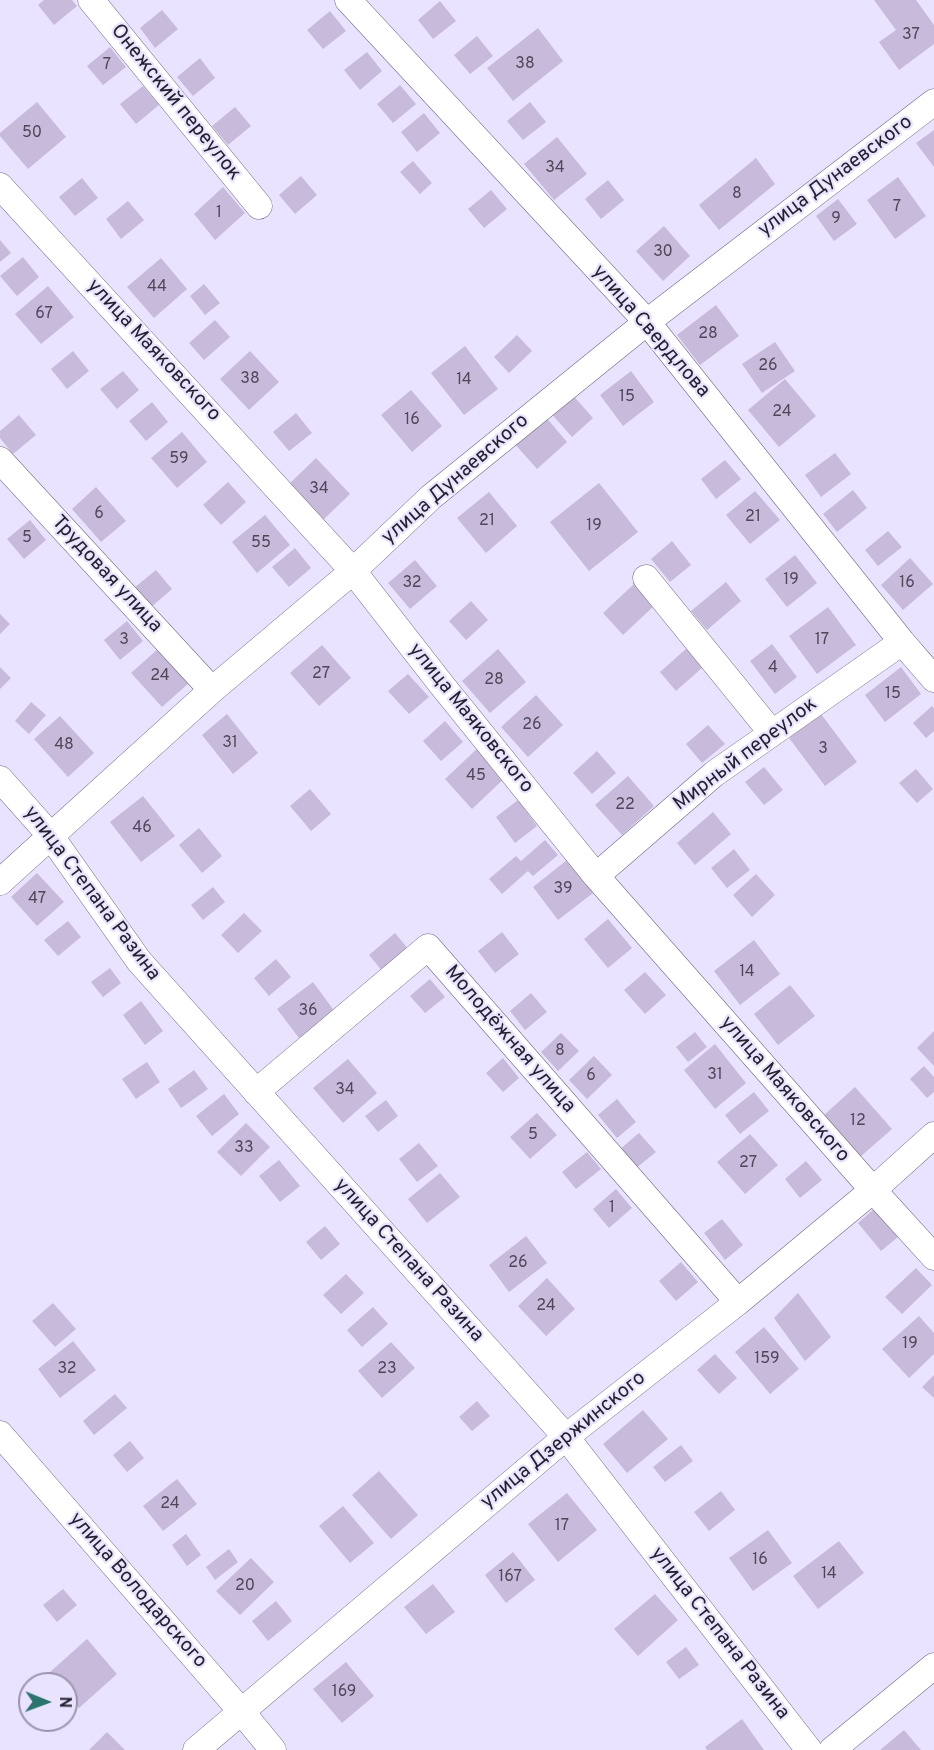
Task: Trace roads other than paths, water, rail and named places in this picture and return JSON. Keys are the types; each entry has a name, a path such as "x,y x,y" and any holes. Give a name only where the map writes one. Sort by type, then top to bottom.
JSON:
{"street":[{"name":"Онежский переулок","path":"91,0 259,206"},
{"name":"улица Свердлова","path":"348,0 647,322 934,679"},
{"name":"улица Дунаевского","path":"0,882 212,690 353,571 431,497 647,322 934,102"},
{"name":"улица Маяковского","path":"0,186 353,571 596,876 934,1257"},
{"name":"Трудовая улица","path":"0,460 212,690"},
{"path":"646,578 772,733"},
{"name":"Мирный переулок","path":"596,876 714,774 902,642"},
{"name":"улица Степана Разина","path":"0,779 51,835 139,961 566,1437 809,1750"},
{"name":"Молодёжная улица","path":"256,1092 428,947 738,1302"},
{"name":"улица Дзержинского","path":"196,1750 566,1437 738,1302 873,1190 934,1135"},
{"name":"улица Володарского","path":"0,1434 273,1750"},
{"path":"832,1750 934,1666"}]}
